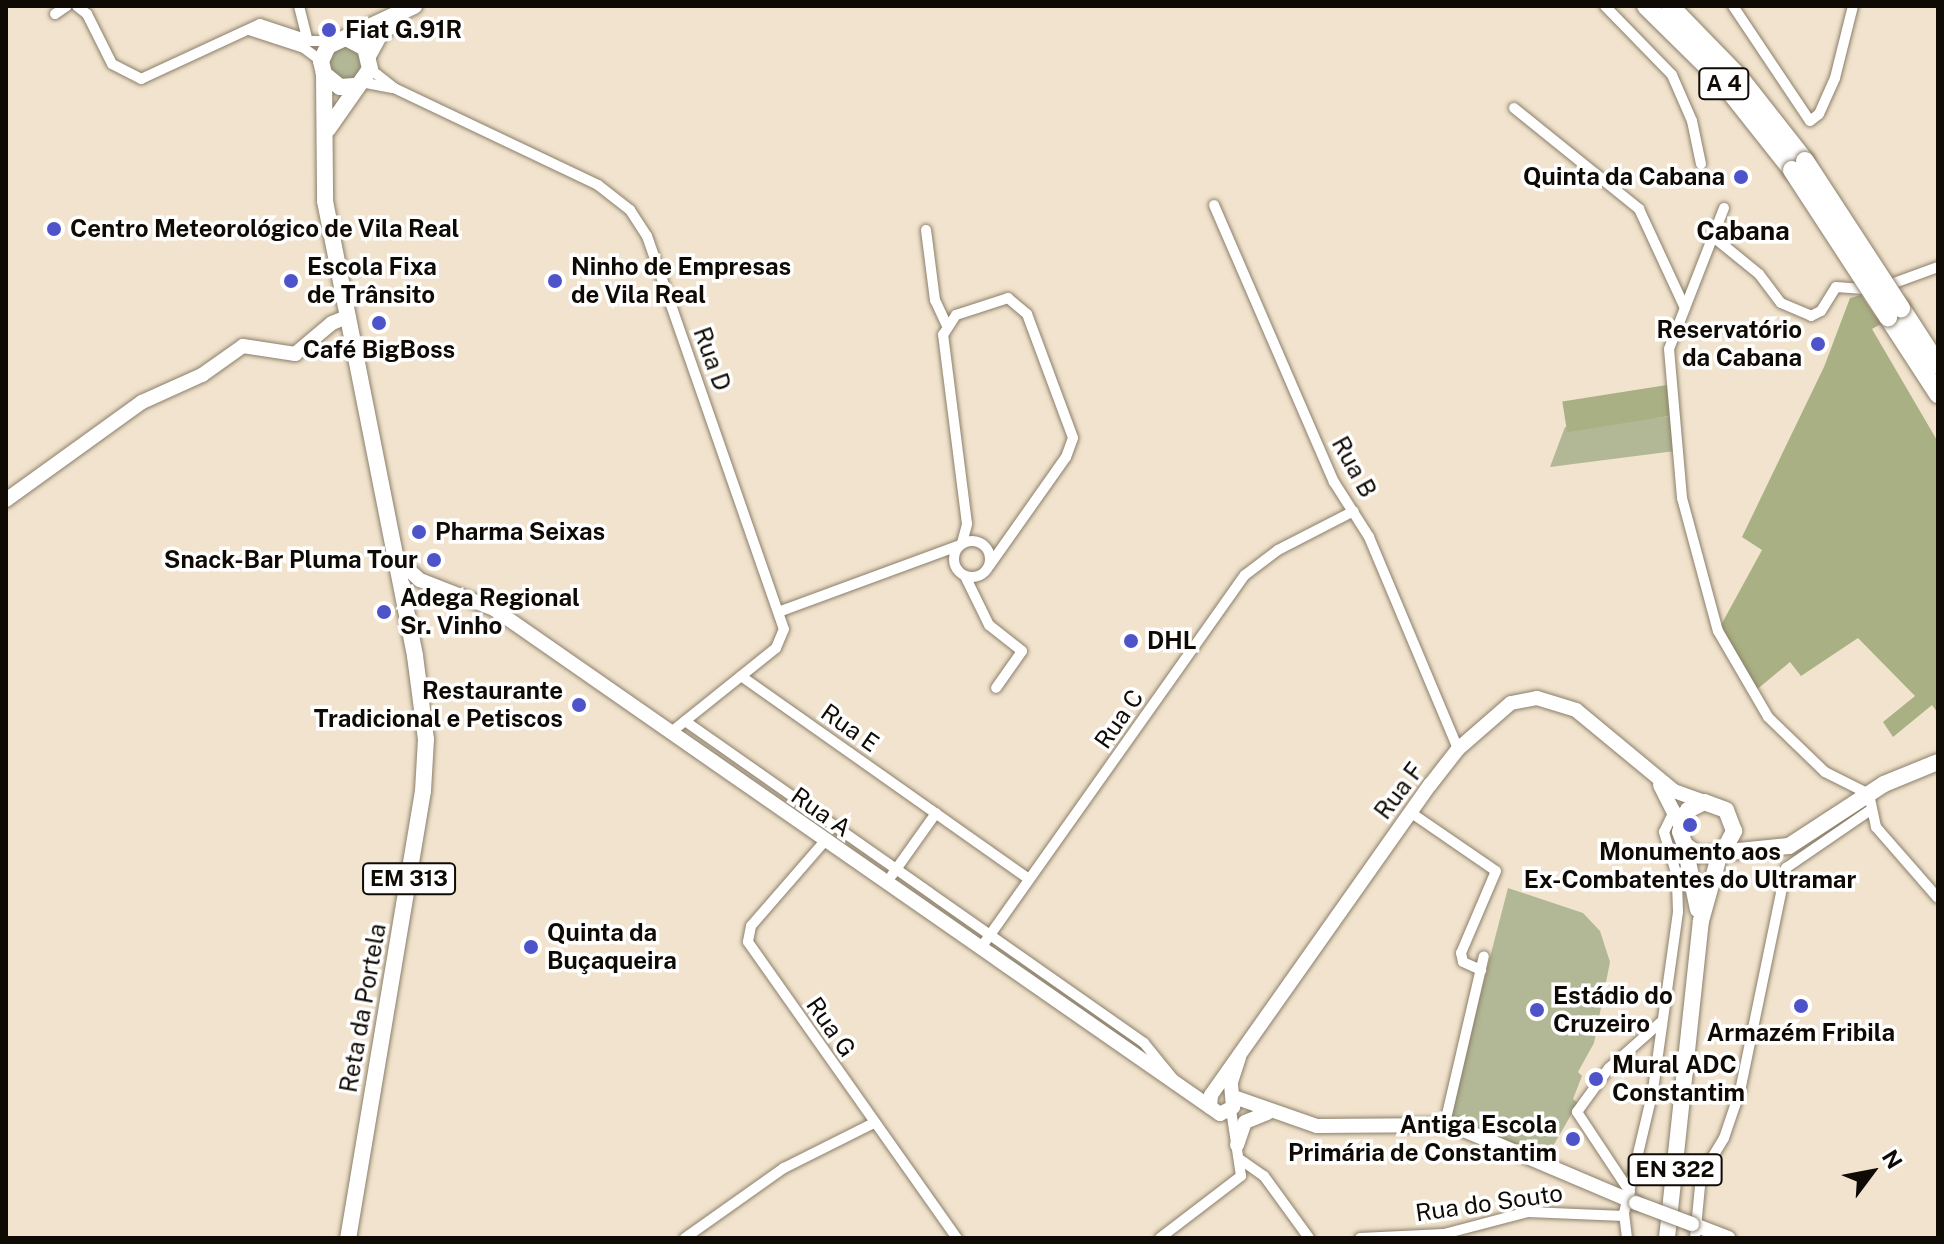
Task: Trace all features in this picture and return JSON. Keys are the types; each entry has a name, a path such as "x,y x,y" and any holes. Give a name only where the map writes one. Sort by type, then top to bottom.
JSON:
{"highway":[{"name":"A 4","path":"1646,6 1720,79 1798,166"},
{"name":"A 4","path":"1670,6 1740,78 1895,312 1938,365"},
{"name":"A 4","path":"1895,312 1938,394"}],"main road":[{"path":"340,40 360,43 363,73 340,87 322,67 340,40 414,6"},
{"name":"EM 313","path":"326,132 363,73 385,29 424,6"},
{"name":"EM 313","path":"322,67 326,132 324,194 394,553"},
{"name":"Reta da Portela","path":"348,1238 425,783 424,716 394,553"},
{"path":"1685,845 1699,855 1801,842 1869,794 1938,762"},
{"path":"1677,817 1704,802 1726,810 1733,823 1765,847"},
{"name":"EN 322","path":"1677,817 1694,874 1700,934"},
{"name":"EN 322","path":"1667,1238 1700,934 1709,878 1722,852 1733,839 1733,823"}],"street":[{"path":"55,14 67,6"},
{"path":"77,6 85,11 112,64 141,79 247,30 269,23 307,39 340,40"},
{"path":"299,6 307,39"},
{"path":"1605,6 1672,75 1692,121 1701,164"},
{"path":"1733,6 1810,121 1822,109 1848,36 1853,6"},
{"path":"247,30 304,48 322,67"},
{"name":"Rua D","path":"363,73 592,182 635,215 647,236 781,611 784,629 780,644 670,733"},
{"path":"1514,108 1639,209 1683,312"},
{"name":"Rua B","path":"1214,205 1331,476 1354,511 1458,749"},
{"path":"1724,208 1711,235 1694,295 1683,312 1669,355 1682,492 1720,634 1753,695 1781,731 1825,772 1869,794 1869,811 1880,833 1938,898"},
{"path":"926,230 935,300 946,324 943,346 967,524 960,545 961,572 977,595 989,625 1022,651 996,688"},
{"path":"1711,235 1762,276 1781,303 1811,316 1821,311 1836,287 1879,289 1938,267"},
{"path":"946,324 956,315 997,299 1019,304 1071,430 1068,453 986,570 977,595"},
{"path":"6,500 142,402 202,375 243,346 295,354 332,323 347,317"},
{"name":"Rua C","path":"980,949 1245,575 1278,550 1354,511"},
{"path":"967,524 981,543 986,570"},
{"path":"781,611 925,562 960,545 1004,544"},
{"path":"394,553 421,583"},
{"path":"925,562 961,572 986,570"},
{"path":"400,582 421,583"},
{"path":"403,600 421,583"},
{"name":"Rua A","path":"421,583 494,609 824,842 1175,1081 1223,1101 1326,1127 1445,1123"},
{"name":"Rua E","path":"741,676 1029,879"},
{"name":"Rua F","path":"1223,1101 1239,1057 1410,812 1458,749 1511,703 1547,699 1595,722 1653,775"},
{"path":"685,721 1144,1043 1175,1081"},
{"path":"1653,775 1682,796 1704,802"},
{"path":"1627,1238 1624,1216 1631,1198 1650,1105 1679,901 1664,832 1677,817 1653,775"},
{"path":"1695,1229 1701,1176 1724,1138 1740,1091 1786,868 1869,811"},
{"path":"1410,812 1496,871 1461,953 1463,962 1481,970"},
{"path":"886,883 936,813"},
{"name":"Rua G","path":"824,842 751,926 748,942 957,1238"},
{"path":"1484,956 1445,1123 1631,1198 1695,1229 1728,1238"},
{"path":"1631,1198 1577,1112 1611,1066 1661,1022"},
{"path":"1160,1238 1236,1182 1241,1160 1223,1101"},
{"path":"1237,1145 1245,1122 1267,1113"},
{"path":"685,1238 789,1165 874,1123"},
{"path":"1241,1160 1264,1176 1309,1238"},
{"name":"Rua do Souto","path":"1360,1238 1444,1234 1528,1212 1624,1216"}],"green space":[{"path":"353,46 365,61 358,78 346,82 330,75 327,58 334,48"},
{"path":"1861,295 1881,324 1872,329 1938,442 1938,713 1932,705 1893,737 1883,722 1915,696 1858,638 1801,676 1790,662 1755,691 1721,625 1762,550 1742,537 1824,367 1850,298"},
{"path":"1667,385 1672,416 1567,432 1562,402"},
{"path":"1672,416 1675,451 1550,467 1565,427"},
{"name":"Estádio do Cruzeiro","path":"1508,888 1583,913 1600,931 1610,962 1594,1043 1578,1072 1582,1076 1573,1099 1578,1103 1549,1153 1538,1147 1534,1155 1449,1115"}],"place":[{"name":"Fiat G.91R","path":"329,30"},
{"name":"Quinta da Cabana","path":"1741,177"},
{"name":"Centro Meteorológico de Vila Real","path":"54,229"},
{"name":"Escola Fixa de Trânsito","path":"291,281"},
{"name":"Ninho de Empresas de Vila Real","path":"555,281"},
{"name":"Café BigBoss","path":"379,323"},
{"name":"Reservatório da Cabana","path":"1818,344"},
{"name":"Pharma Seixas","path":"419,532"},
{"name":"Snack-Bar Pluma Tour","path":"434,560"},
{"name":"Adega Regional Sr. Vinho","path":"384,612"},
{"name":"DHL","path":"1131,641"},
{"name":"Restaurante Tradicional e Petiscos","path":"579,705"},
{"name":"Monumento aos Ex-Combatentes do Ultramar","path":"1690,825"},
{"name":"Quinta da Buçaqueira","path":"531,947"},
{"name":"Armazém Fribila","path":"1801,1006"},
{"name":"Estádio do Cruzeiro","path":"1537,1010"},
{"name":"Mural ADC Constantim","path":"1596,1079"},
{"name":"Antiga Escola Primária de Constantim","path":"1573,1139"}],"district":[{"name":"Cabana","path":"1743,231"}]}
